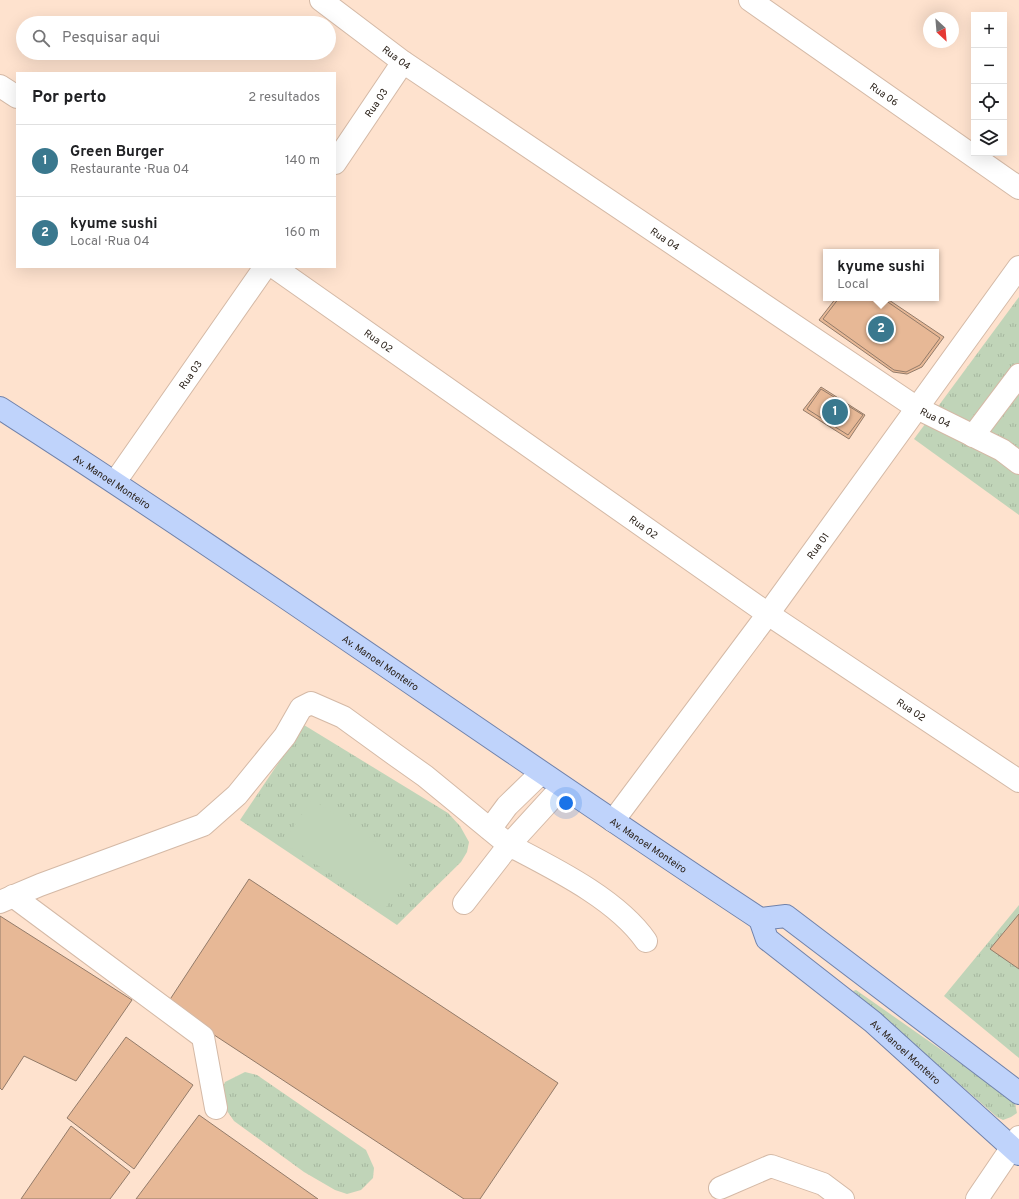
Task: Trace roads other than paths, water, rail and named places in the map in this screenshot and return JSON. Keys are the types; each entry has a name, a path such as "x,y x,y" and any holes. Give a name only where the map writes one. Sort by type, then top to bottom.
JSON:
{"main road":[{"name":"Av. Manoel Monteiro","path":"0,408 115,482 541,773 760,919 767,939 873,1022 1017,1146"},
{"path":"760,919 786,916 1019,1093"}],"street":[{"name":"Rua 04","path":"321,0 402,62 916,408 1013,455"},
{"name":"Rua 06","path":"750,0 1019,188"},
{"name":"Rua 03","path":"336,161 402,62"},
{"path":"0,86 16,96"},
{"name":"Rua 01","path":"613,821 768,614 1019,267"},
{"name":"Rua 03","path":"115,482 264,268"},
{"name":"Rua 02","path":"275,268 768,614 1019,781"},
{"path":"973,436 1019,375"},
{"path":"6,899 203,825 237,795 285,736 301,708 311,703 342,717 425,776 508,845 546,865 603,899 637,928 646,941"},
{"path":"490,830 508,806 541,773"},
{"path":"464,903 508,845 562,787"},
{"path":"6,899 203,1037 216,1108"},
{"path":"977,1199 1017,1146"},
{"path":"720,1188 771,1166 823,1184 843,1199"}],"place":[{"name":"kyume sushi","path":"881,329"},
{"name":"Green Burger","path":"835,412"}]}
